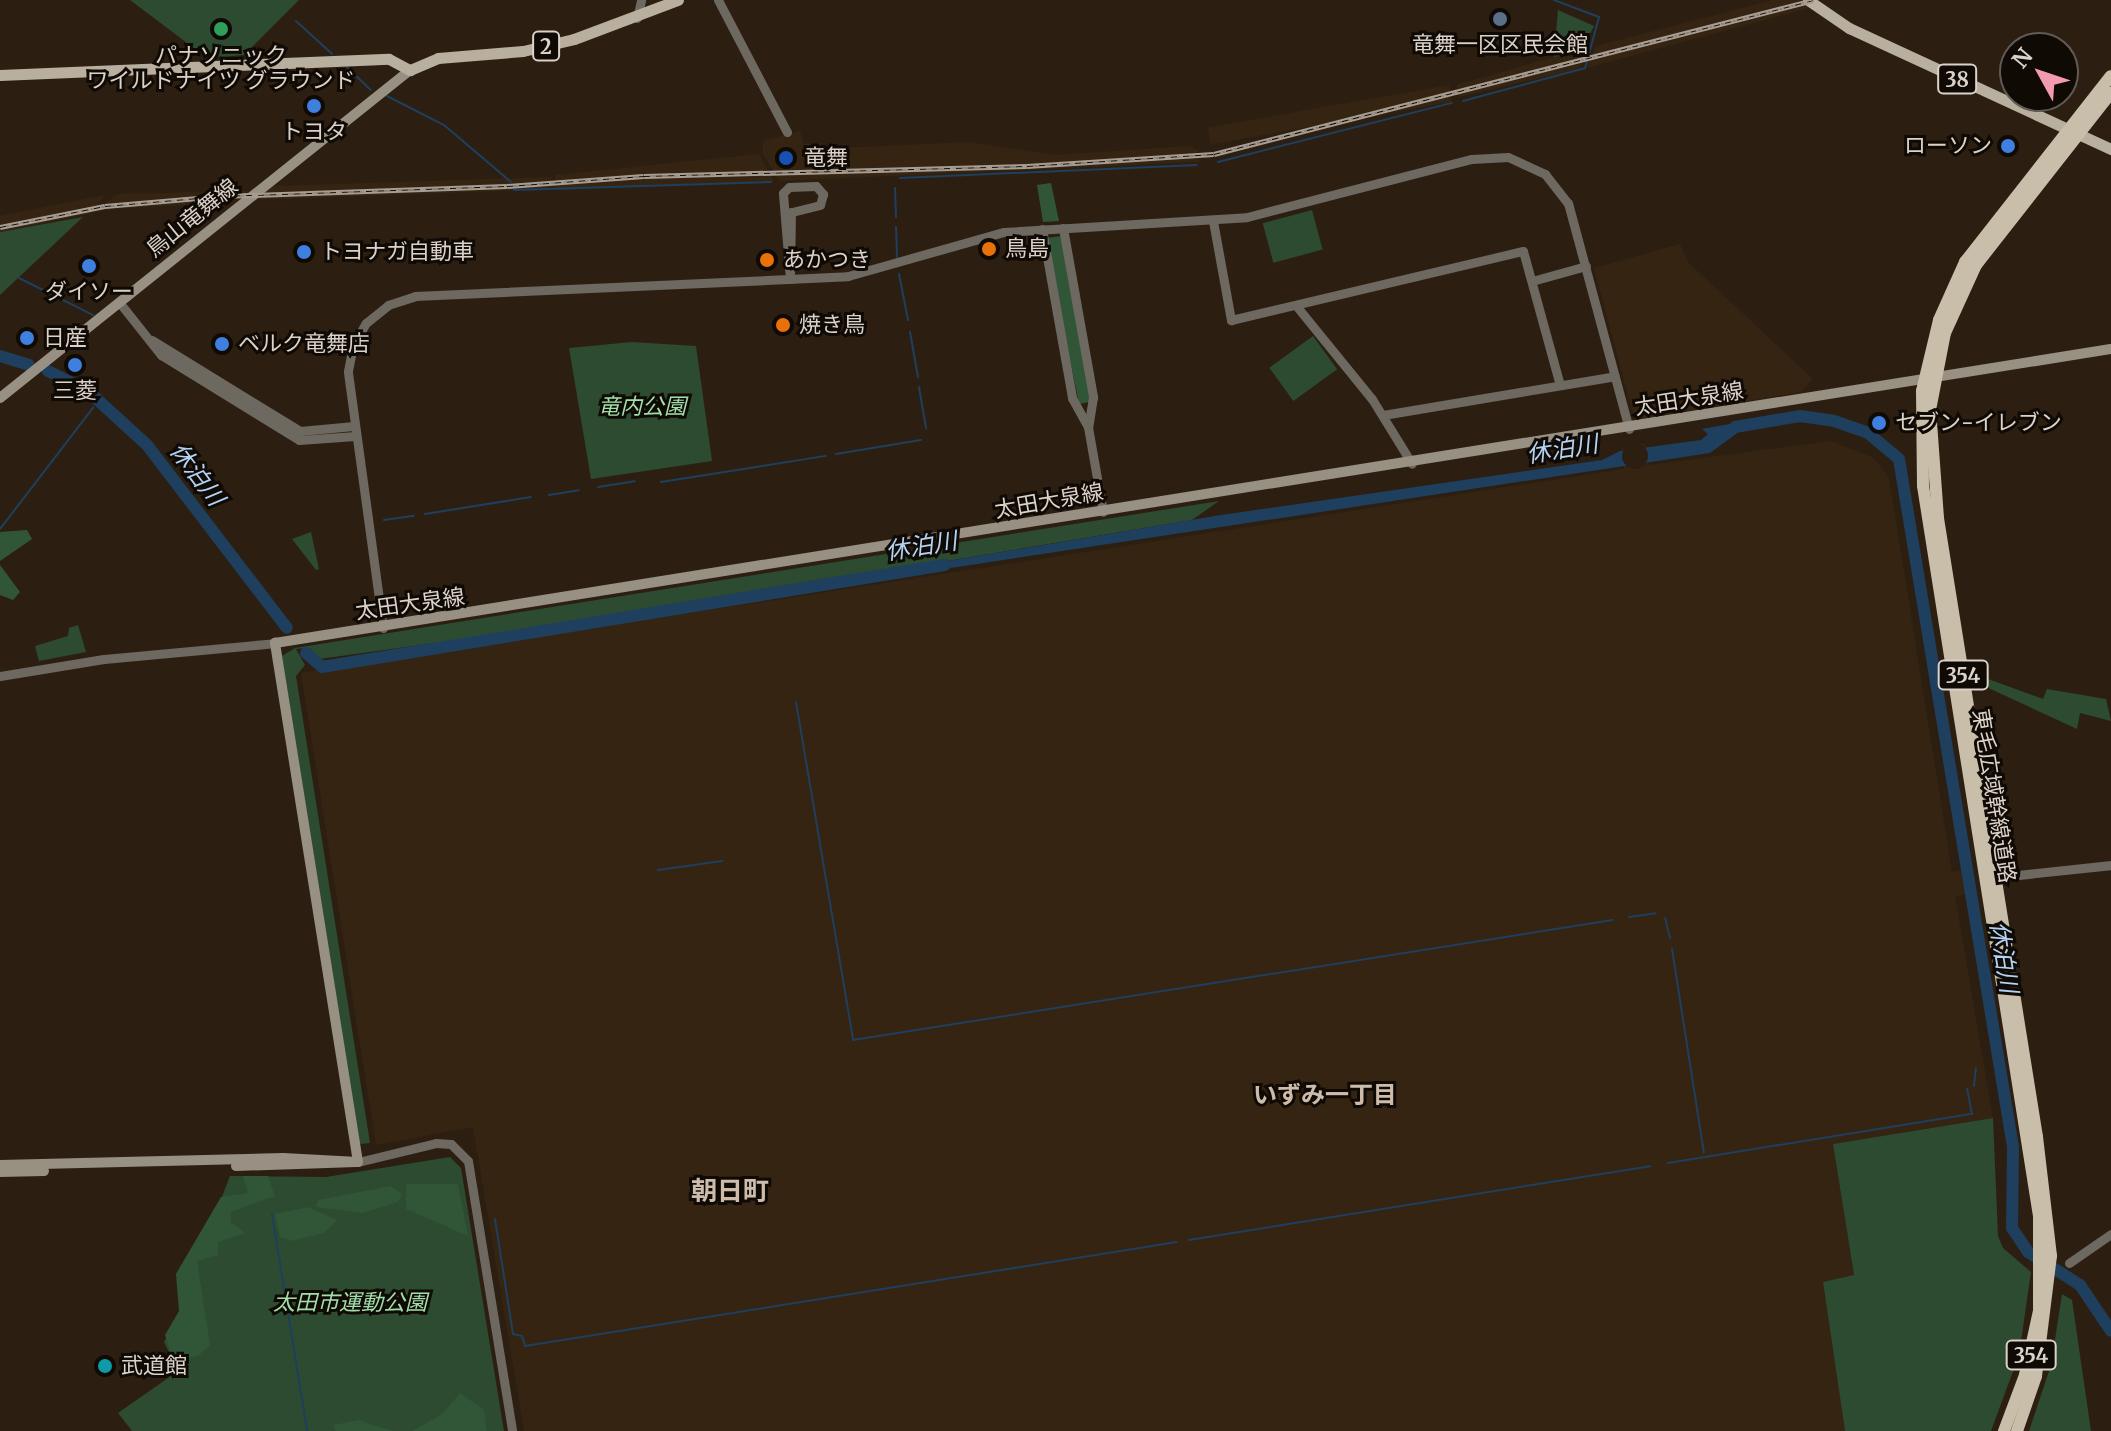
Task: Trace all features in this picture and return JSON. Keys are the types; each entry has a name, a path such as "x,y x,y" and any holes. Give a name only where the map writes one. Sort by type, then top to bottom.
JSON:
{"highway":[{"name":"東毛広域幹線道路","path":"2017,1431 2036,1376 2046,1253 1931,471 1928,381 1945,333 1976,265 2111,76"},
{"name":"東毛広域幹線道路","path":"2073,132 2111,93"},
{"name":"東毛広域幹線道路","path":"2004,1431 2033,1344 2046,1278"}],"main road":[{"name":"2","path":"410,70 438,58 550,45 637,18 678,0"},
{"name":"38","path":"1808,0 1849,28 2111,149"},
{"path":"0,75 389,59 410,70"},
{"name":"鳥山竜舞線","path":"0,398 410,70"},
{"name":"太田大泉線","path":"275,643 1412,464 2111,349"},
{"path":"275,643 358,1162"},
{"path":"0,1165 297,1157 358,1162"},
{"path":"0,1172 358,1162"}],"street":[{"path":"637,18 641,0"},
{"path":"718,0 787,132"},
{"path":"383,628 348,371 353,346 366,323 396,300 458,293 790,279 879,270 978,238 1042,229 1213,221 1283,210 1472,159 1508,157 1538,169 1562,192 1586,266 1629,429"},
{"path":"789,187 821,187 822,204 791,212 790,279 783,193 789,187"},
{"path":"1213,221 1231,320 1298,308 1523,251 1560,385"},
{"path":"1063,228 1093,397 1088,427"},
{"path":"1042,229 1072,398 1088,427 1103,512"},
{"path":"1532,281 1586,266"},
{"path":"119,302 164,358 299,440 354,431"},
{"path":"1298,308 1383,415 1412,464"},
{"path":"1383,415 1615,376"},
{"path":"0,676 117,658 275,643"},
{"path":"1991,878 2111,865"},
{"path":"358,1162 436,1143 451,1144 468,1161 512,1431"},
{"path":"2069,1263 2111,1234"}],"shaded area":[{"path":"1773,0 1803,0 1810,8 1586,68 1596,46"},
{"path":"1586,48 1580,69 1459,97 1456,85"},
{"path":"1449,85 1452,102 1211,144 1208,128"},
{"path":"800,131 804,144 821,143 821,149 969,142 1055,155 1189,146 1198,150 1200,162 779,181 763,154 763,141"},
{"path":"759,154 774,181 555,190 555,175"},
{"path":"552,177 549,189 254,200 274,186"},
{"path":"249,191 234,202 97,210 117,194"},
{"path":"105,195 91,213 0,232 0,216"},
{"path":"1680,244 1688,262 1813,379 1801,392 1639,419 1633,414 1594,268"},
{"path":"1831,441 1874,458 1889,478 1952,872 1971,869 1974,893 1955,896 1993,1118 1833,1144 1854,1276 1823,1282 1845,1431 524,1431 473,1127 376,1145 301,673 1624,469 1622,448 1644,443 1649,465"}],"green space":[{"name":"パナソニック ワイルドナイツ グラウンド","path":"130,0 299,0 244,55 221,57 199,52"},
{"path":"1558,10 1594,26 1581,50 1554,57"},
{"path":"1051,183 1059,221 1043,222 1037,185"},
{"path":"1312,210 1323,250 1273,263 1263,223"},
{"path":"83,217 0,295 0,232"},
{"path":"1062,236 1090,394 1089,402 1079,404 1046,238"},
{"path":"1313,336 1337,369 1293,401 1269,368"},
{"name":"竜内公園","path":"632,342 696,346 712,461 591,479 569,348"},
{"path":"1219,501 1192,520 559,626 319,659 306,648 296,649 305,665 296,676 370,1143 359,1144 282,656 295,648"},
{"path":"27,530 32,539 0,561 0,532"},
{"path":"311,532 319,569 316,570 292,539"},
{"path":"0,565 20,592 13,600 0,595"},
{"path":"78,625 86,652 39,661 35,646 68,636 69,628"},
{"path":"1980,676 2043,699 2047,689 2106,699 2111,721 2080,713 2077,729 1982,685"},
{"path":"1993,1118 1998,1236 2003,1248 2031,1272 2019,1355 1991,1431 1845,1431 1823,1282 1854,1275 1833,1144"},
{"name":"太田市運動公園","path":"450,1157 461,1168 504,1431 132,1431 118,1413 171,1376 173,1360 164,1342 182,1309 179,1269 220,1202 230,1176 326,1177"},
{"path":"243,1176 268,1176 275,1196 231,1212 231,1222 245,1233 218,1242 218,1255 197,1261 210,1345 198,1356 173,1360 165,1335 179,1311 176,1274 221,1197 248,1193"},
{"path":"406,1184 458,1184 468,1236 406,1209"},
{"path":"391,1186 402,1194 398,1202 363,1213 316,1207 318,1200"},
{"path":"308,1207 337,1220 324,1233 291,1241 280,1237 275,1214"},
{"path":"2062,1294 2072,1300 2091,1431 2029,1431 2051,1365"},
{"path":"460,1393 484,1410 487,1431 412,1431 441,1415"},
{"path":"360,1420 394,1431 336,1431 333,1425"}],"water":[{"path":"1746,421 1751,423 1710,453 931,571 931,564 1221,515 1602,460 1620,451 1701,440 1708,434 1702,429"}],"pier":[{"path":"1635,443 1644,447 1648,456 1644,465 1635,469 1626,465 1622,456 1626,447"}],"waterway":[{"path":"1463,101 1585,68 1599,17 1554,0"},
{"path":"296,21 332,54"},
{"path":"347,67 371,90"},
{"path":"387,96 444,125 511,182"},
{"path":"1218,162 1452,103"},
{"path":"900,178 1197,165"},
{"path":"514,190 771,182"},
{"path":"895,188 896,217"},
{"path":"896,227 897,257"},
{"path":"899,274 908,320"},
{"path":"19,278 93,315"},
{"path":"910,332 918,377"},
{"name":"休泊川","path":"0,356 29,365"},
{"name":"休泊川","path":"48,371 88,391 147,445 287,628"},
{"path":"919,387 926,428"},
{"path":"0,529 93,408"},
{"name":"休泊川","path":"1735,427 1800,416 1834,421 1868,433 1899,459 2013,1147 2012,1228 2028,1252 2080,1285 2111,1331"},
{"path":"836,454 921,440"},
{"path":"661,482 826,456"},
{"path":"598,487 635,481"},
{"path":"549,495 579,490"},
{"path":"425,514 531,497"},
{"path":"384,520 414,516"},
{"name":"休泊川","path":"306,653 322,667 945,565"},
{"path":"796,702 853,1040 1613,920"},
{"path":"658,870 722,861"},
{"path":"1629,917 1656,913"},
{"path":"1665,918 1670,938"},
{"path":"1672,949 1704,1153"},
{"path":"1974,1086 1976,1068"},
{"path":"1668,1163 1972,1114 1967,1088"},
{"path":"1189,1240 1650,1166"},
{"path":"272,1214 307,1431"},
{"path":"495,1219 513,1334 522,1336 525,1346 1177,1242"}],"railway":[{"path":"0,227 105,206 222,196 507,186 644,176 1027,166 1214,154 1814,0"}],"place":[{"name":"竜舞一区区民会館","path":"1500,19"},
{"name":"パナソニック ワイルドナイツ グラウンド","path":"221,29"},
{"name":"トヨタ","path":"314,106"},
{"name":"ローソン","path":"2008,146"},
{"name":"竜舞","path":"786,158"},
{"name":"鳥島","path":"989,249"},
{"name":"トヨナガ自動車","path":"304,252"},
{"name":"あかつき","path":"767,260"},
{"name":"ダイソー","path":"89,266"},
{"name":"焼き鳥","path":"783,325"},
{"name":"日産","path":"27,338"},
{"name":"ベルク竜舞店","path":"222,344"},
{"name":"三菱","path":"75,365"},
{"name":"セブン-イレブン","path":"1879,423"},
{"name":"武道館","path":"105,1366"}],"district":[{"name":"いずみ一丁目","path":"1325,1095"},
{"name":"朝日町","path":"730,1191"}]}
